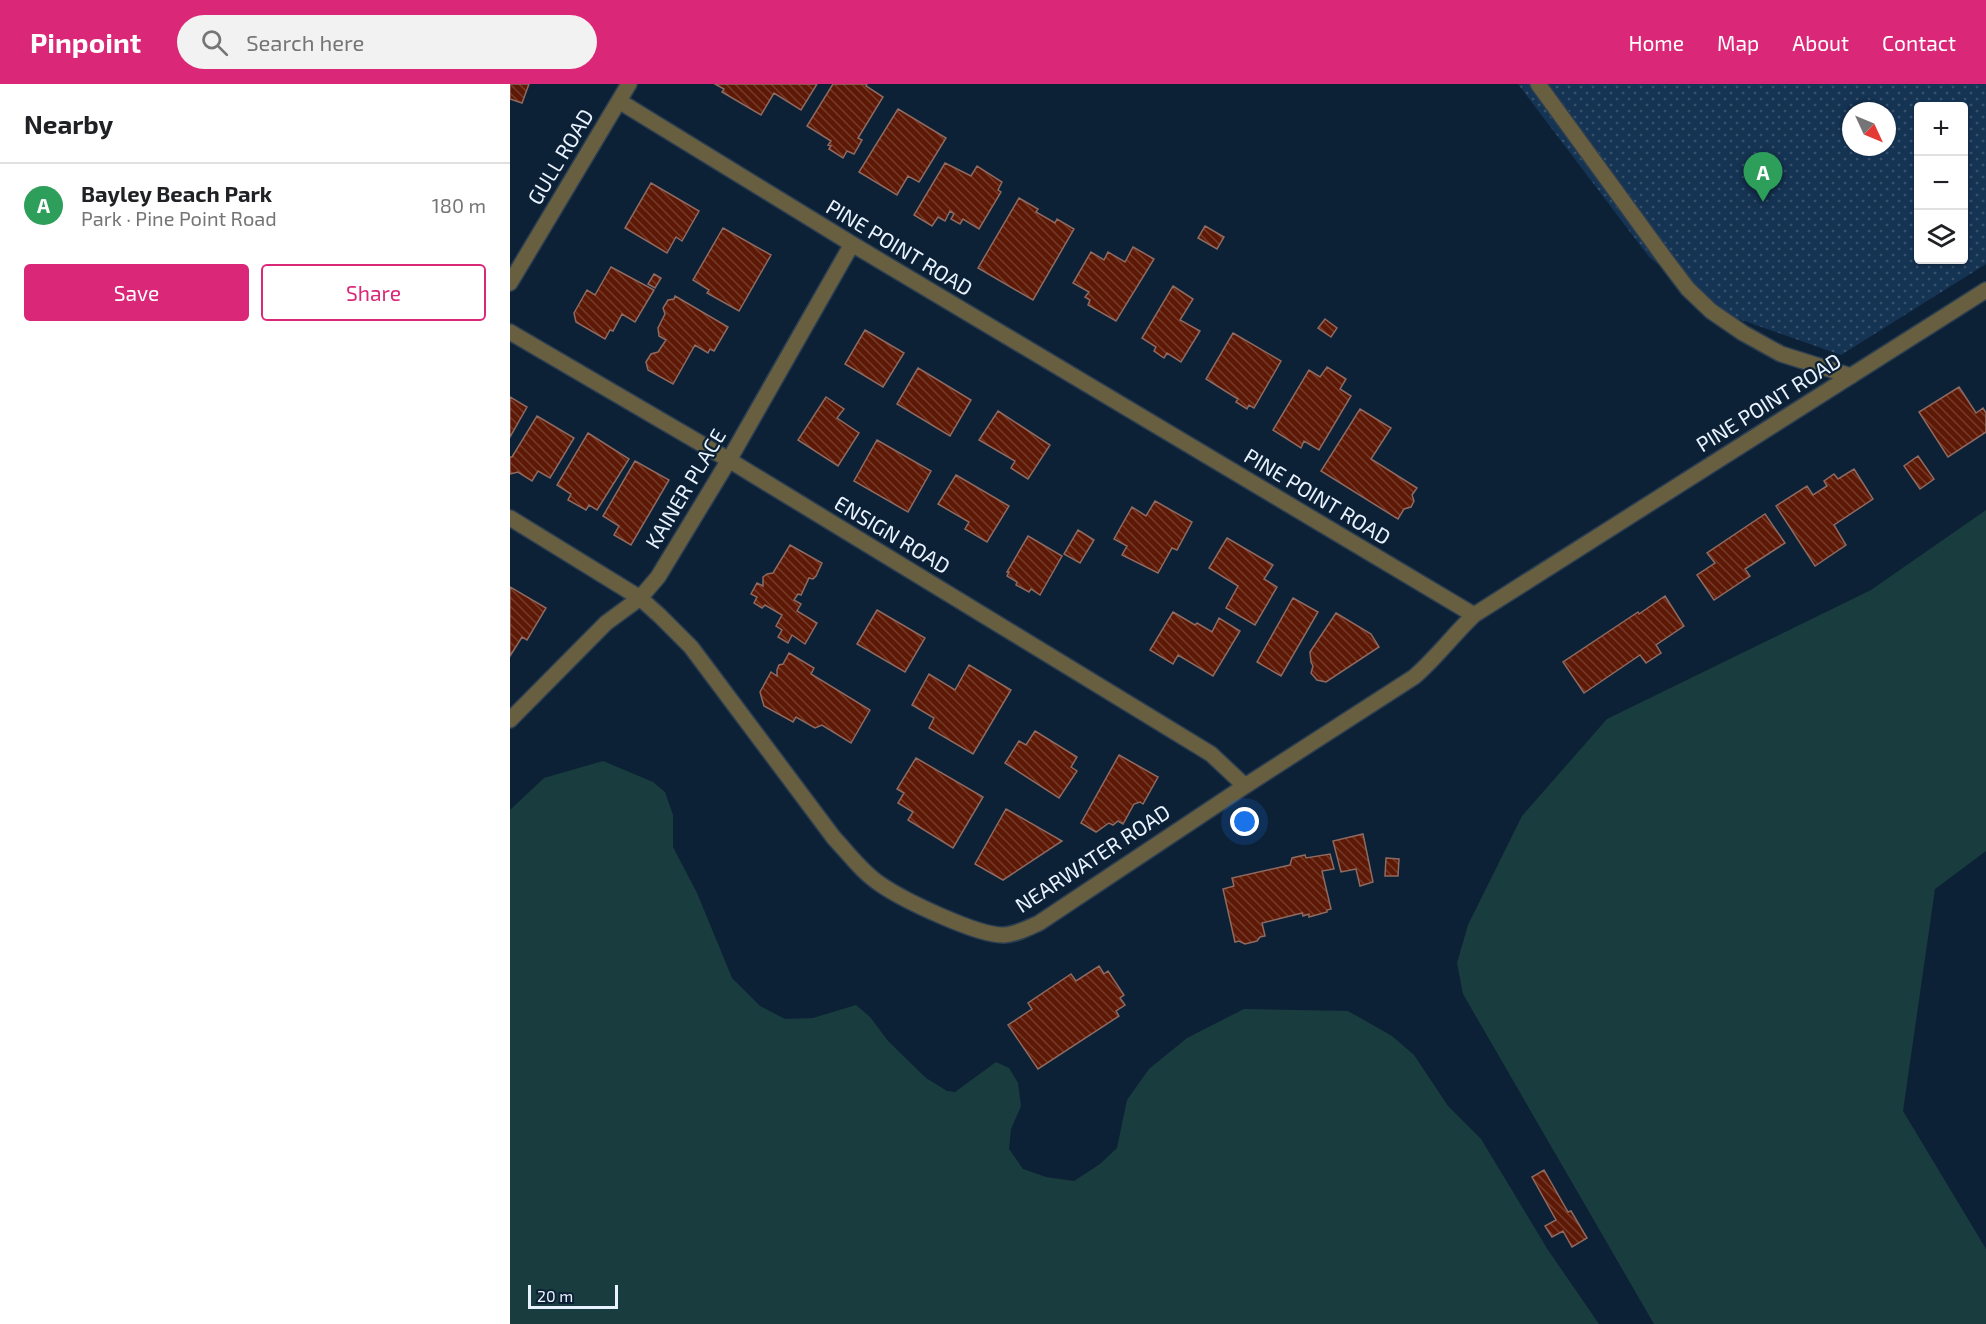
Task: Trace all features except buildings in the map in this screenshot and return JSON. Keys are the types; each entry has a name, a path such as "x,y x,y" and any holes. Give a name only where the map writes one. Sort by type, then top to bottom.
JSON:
{"street":[{"name":"GULL ROAD","path":"510,283 629,84"},
{"path":"1538,84 1688,289 1711,311 1743,333 1781,354 1851,376"},
{"name":"PINE POINT ROAD","path":"619,101 852,244 1474,615 1986,290"},
{"name":"KAINER PLACE","path":"510,720 606,623 640,598 658,577 729,460 852,244"},
{"name":"ENSIGN ROAD","path":"510,332 729,460 1211,754 1245,786"},
{"name":"NEARWATER ROAD","path":"510,518 640,598 691,647 834,838 879,884 904,898 980,932 1001,935 1014,934 1039,922 1414,677 1435,659 1452,637 1474,615"}],"shaded area":[{"path":"1518,84 1986,84 1986,264 1841,355 1716,311 1649,257"},
{"path":"1986,510 1986,851 1935,889 1903,1111 1986,1249 1986,1324 1654,1324 1463,994 1457,963 1468,925 1522,816 1607,719 1871,590"},
{"path":"603,761 653,782 665,792 673,815 673,847 697,893 732,978 760,1006 785,1019 813,1018 856,1005 870,1017 888,1041 926,1078 947,1091 955,1092 996,1062 1009,1068 1018,1083 1021,1106 1011,1129 1009,1149 1023,1169 1046,1177 1074,1181 1100,1164 1117,1148 1127,1100 1149,1069 1187,1038 1244,1009 1348,1011 1392,1036 1414,1055 1448,1106 1481,1139 1548,1250 1599,1324 510,1324 510,810 544,778"}],"place":[{"name":"Bayley Beach Park","path":"1763,202"}]}
